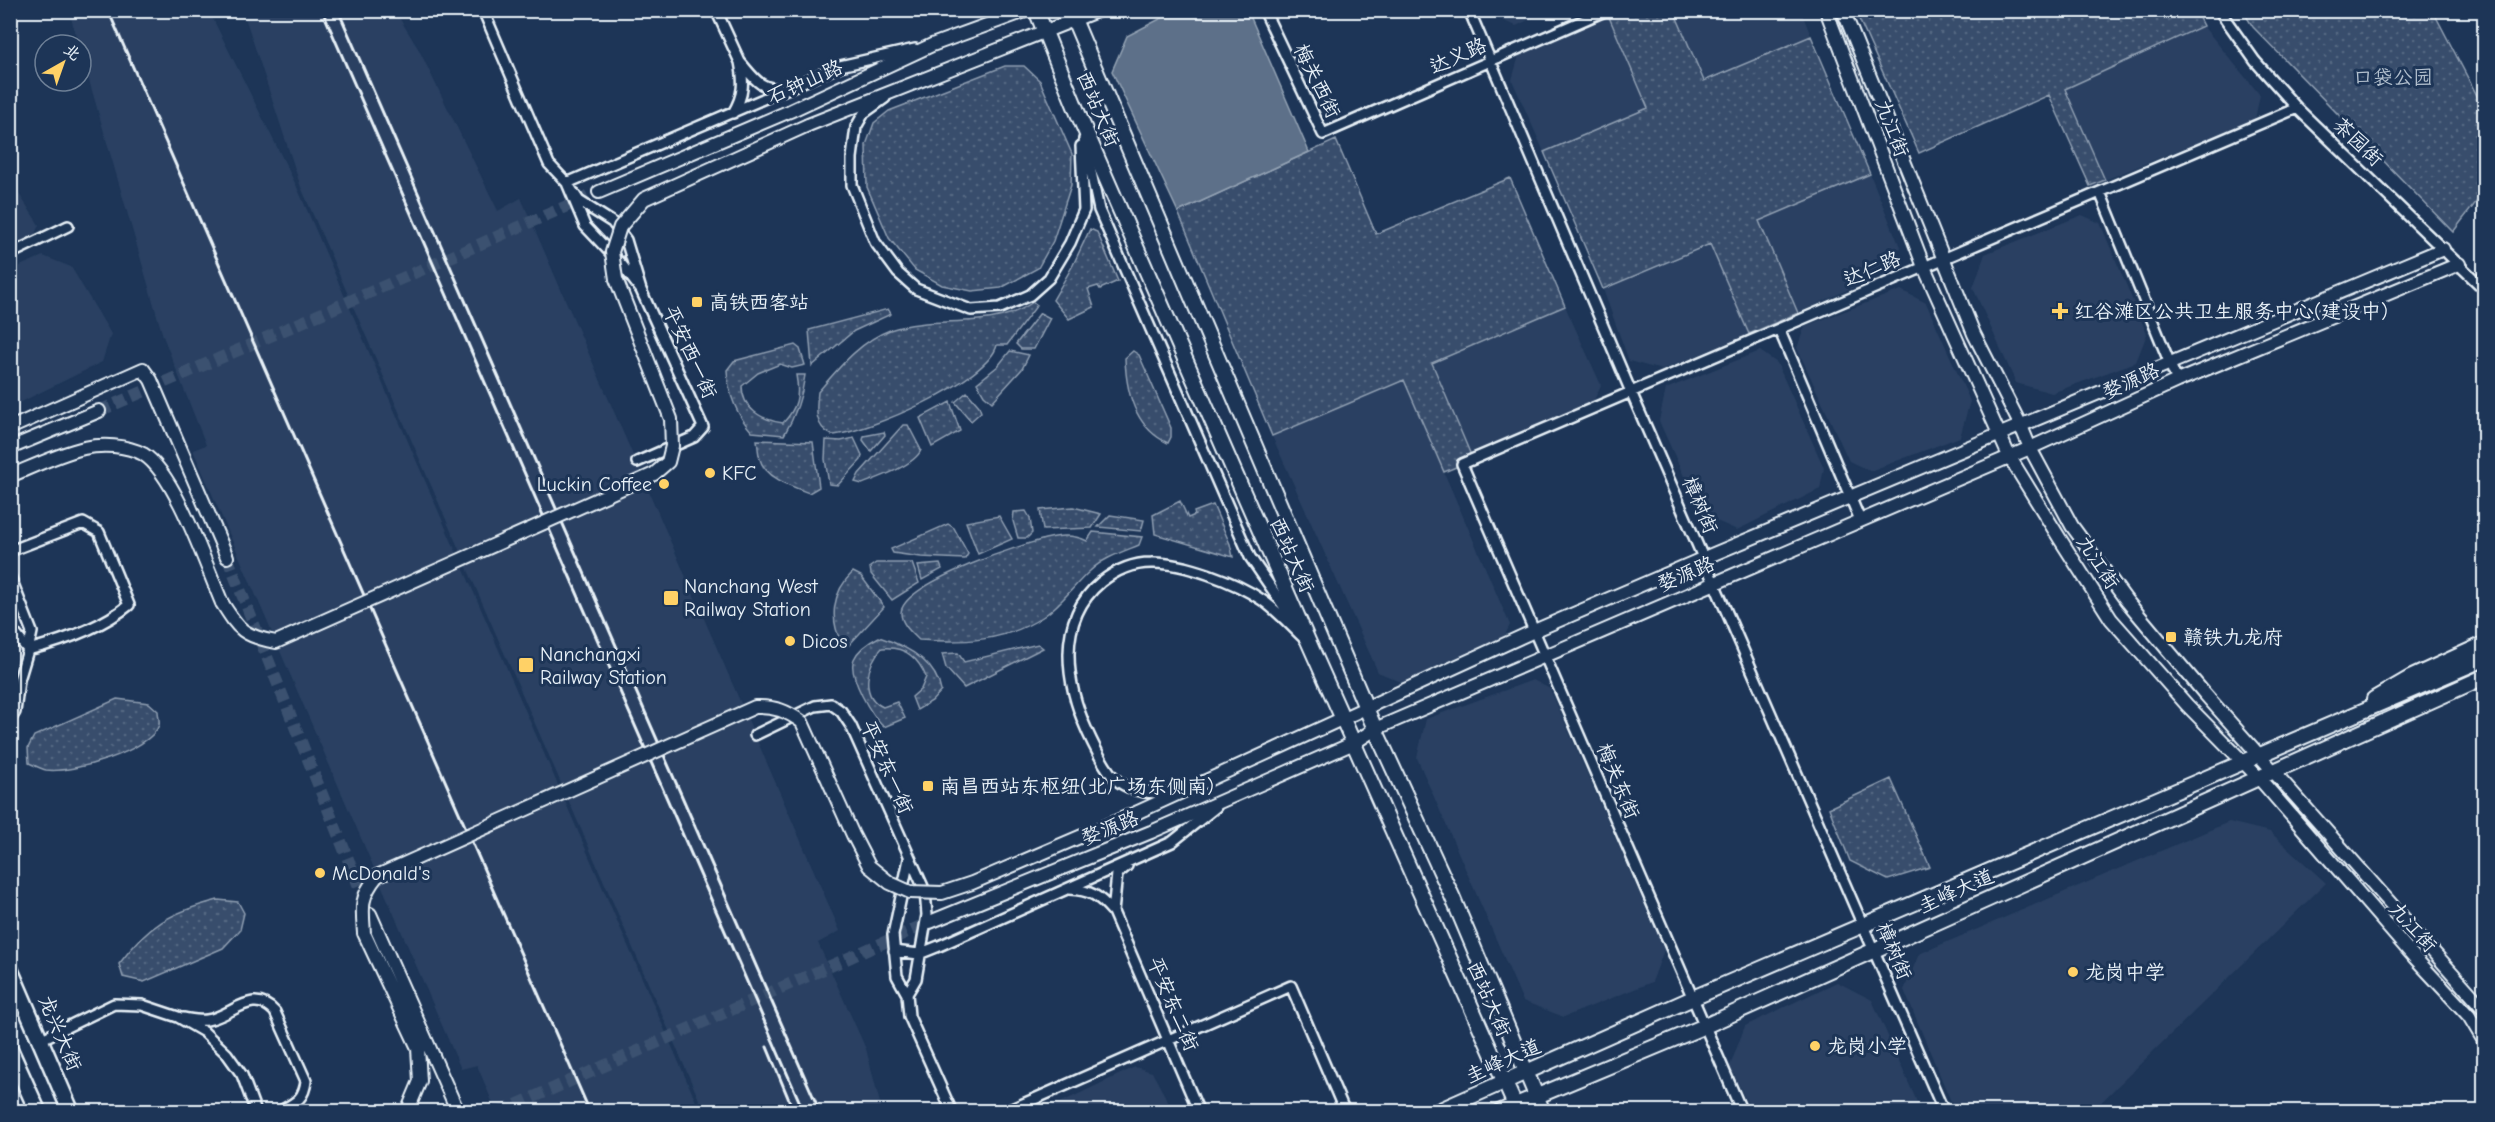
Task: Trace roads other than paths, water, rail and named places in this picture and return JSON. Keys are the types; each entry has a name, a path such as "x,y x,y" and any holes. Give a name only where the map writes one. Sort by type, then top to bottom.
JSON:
{"main road":[{"name":"西站大街","path":"1036,10 1309,643 1516,1108"},
{"name":"西站大街","path":"1072,16 1375,729 1452,896 1543,1112"},
{"path":"2345,717 2410,678 2484,644"},
{"path":"2345,717 2418,689 2484,659"},
{"name":"圭峰大道","path":"1499,1112 1516,1108 1537,1096 1704,1026 2484,678"},
{"path":"2364,732 2422,716 2484,687"},
{"name":"圭峰大道","path":"1436,1112 1693,998 2261,756 2345,717"},
{"name":"龙兴大街","path":"10,970 71,1112"},
{"path":"10,1050 38,1112"}],"street":[{"path":"483,10 549,164 567,183 579,201 612,222 626,240 641,290"},
{"path":"716,10 740,62 744,82 741,100 733,113"},
{"name":"石钟山路","path":"599,192 790,111 932,45 1028,10"},
{"path":"10,476 62,454 86,448 117,446 142,454 159,468 174,489 222,603 239,629 258,639 276,642 654,474 668,462 672,446 671,419 616,279 612,252 620,227 644,199 808,125 890,95 1044,31 1072,16 1099,10"},
{"name":"梅关西街","path":"1264,10 1323,134"},
{"name":"樟树街","path":"1469,10 1631,392 1944,1112"},
{"name":"达义路","path":"1323,134 1607,10"},
{"name":"九江街","path":"1826,10 1924,267 2009,456 2111,619 2187,705 2259,777 2415,958 2469,1016 2484,1041"},
{"name":"九江街","path":"1843,10 1974,334 2030,448 2072,526 2126,600 2330,837 2484,1009"},
{"name":"茶园街","path":"2220,10 2255,61 2297,108 2484,289"},
{"path":"567,183 840,66 932,45"},
{"path":"740,62 756,80 768,89 786,89"},
{"path":"890,95 864,113 856,127 852,158 852,184 875,242 898,273 916,289 971,310 1000,308 1030,295 1049,278 1070,243 1084,210 1080,116"},
{"name":"达仁路","path":"1462,464 2297,108"},
{"path":"1080,116 1099,210 1212,471 1250,557 1309,643"},
{"path":"567,183 585,226 622,265 641,290"},
{"path":"2100,192 2177,381"},
{"path":"10,254 68,226"},
{"name":"婺源路","path":"407,1112 420,1081 418,1048 364,933 362,906 365,891 377,876 755,707 769,706 787,712 802,722 869,866 890,883 910,892 942,893 972,883 1234,770 1534,631 1704,558 2443,249"},
{"name":"婺源路","path":"930,922 1225,801 1354,743 1375,729 2030,448 2177,381 2459,264"},
{"name":"平安西一街","path":"637,462 694,437 703,427 641,290"},
{"path":"1779,329 1860,520"},
{"path":"10,428 143,369 151,380 226,557"},
{"path":"10,448 99,411"},
{"name":"梅关东街","path":"1462,464 1742,1112"},
{"path":"10,551 82,523 99,532 129,605 117,615 61,641 28,650"},
{"path":"1176,794 1139,792 1118,782 1102,759 1078,711 1068,667 1070,639 1078,609 1094,588 1110,575 1128,567 1150,563 1178,566 1226,582 1262,600 1309,643"},
{"path":"10,576 32,632 19,680 15,712 10,720"},
{"path":"10,627 28,650"},
{"name":"平安东一街","path":"755,735 815,706 831,704 841,711 851,726 925,891 927,915 916,979 907,994"},
{"path":"894,951 919,954 1172,842 1225,801"},
{"path":"1113,912 1117,874 1135,858"},
{"path":"909,859 893,935 897,976 907,994 909,1016 952,1112"},
{"path":"1067,889 1085,890 1101,899 1113,912"},
{"name":"平安东二街","path":"1113,912 1199,1112"},
{"path":"370,914 458,1112"},
{"path":"1005,1112 1291,986 1345,1112"},
{"path":"178,1017 207,1020 250,1002 260,1001 268,1004 275,1012 306,1081 305,1092 300,1100 279,1112"},
{"path":"40,1040 114,1004 142,1005 178,1017 204,1032 227,1054 242,1075 256,1112"}],"tunnel":[{"path":"99,411 599,192"},
{"path":"227,557 366,904"},
{"path":"500,1112 930,922"}],"railway":[{"path":"108,10 590,1112"},
{"path":"322,10 804,1112"},
{"path":"338,10 820,1112"},
{"path":"767,1047 794,1112"}],"place":[{"name":"高铁西客站","path":"697,302"},
{"name":"红谷滩区公共卫生服务中心(建设中)","path":"2060,311"},
{"name":"KFC","path":"710,473"},
{"name":"Luckin Coffee","path":"664,484"},
{"name":"Nanchang West Railway Station","path":"671,598"},
{"name":"赣铁九龙府","path":"2171,637"},
{"name":"Dicos","path":"790,641"},
{"name":"Nanchangxi Railway Station","path":"526,665"},
{"name":"南昌西站东枢纽(北广场东侧南)","path":"928,786"},
{"name":"McDonald's","path":"320,873"},
{"name":"龙岗中学","path":"2073,972"},
{"name":"龙岗小学","path":"1815,1046"}],"park label":[{"name":"口袋公园","path":"2393,77"}]}
